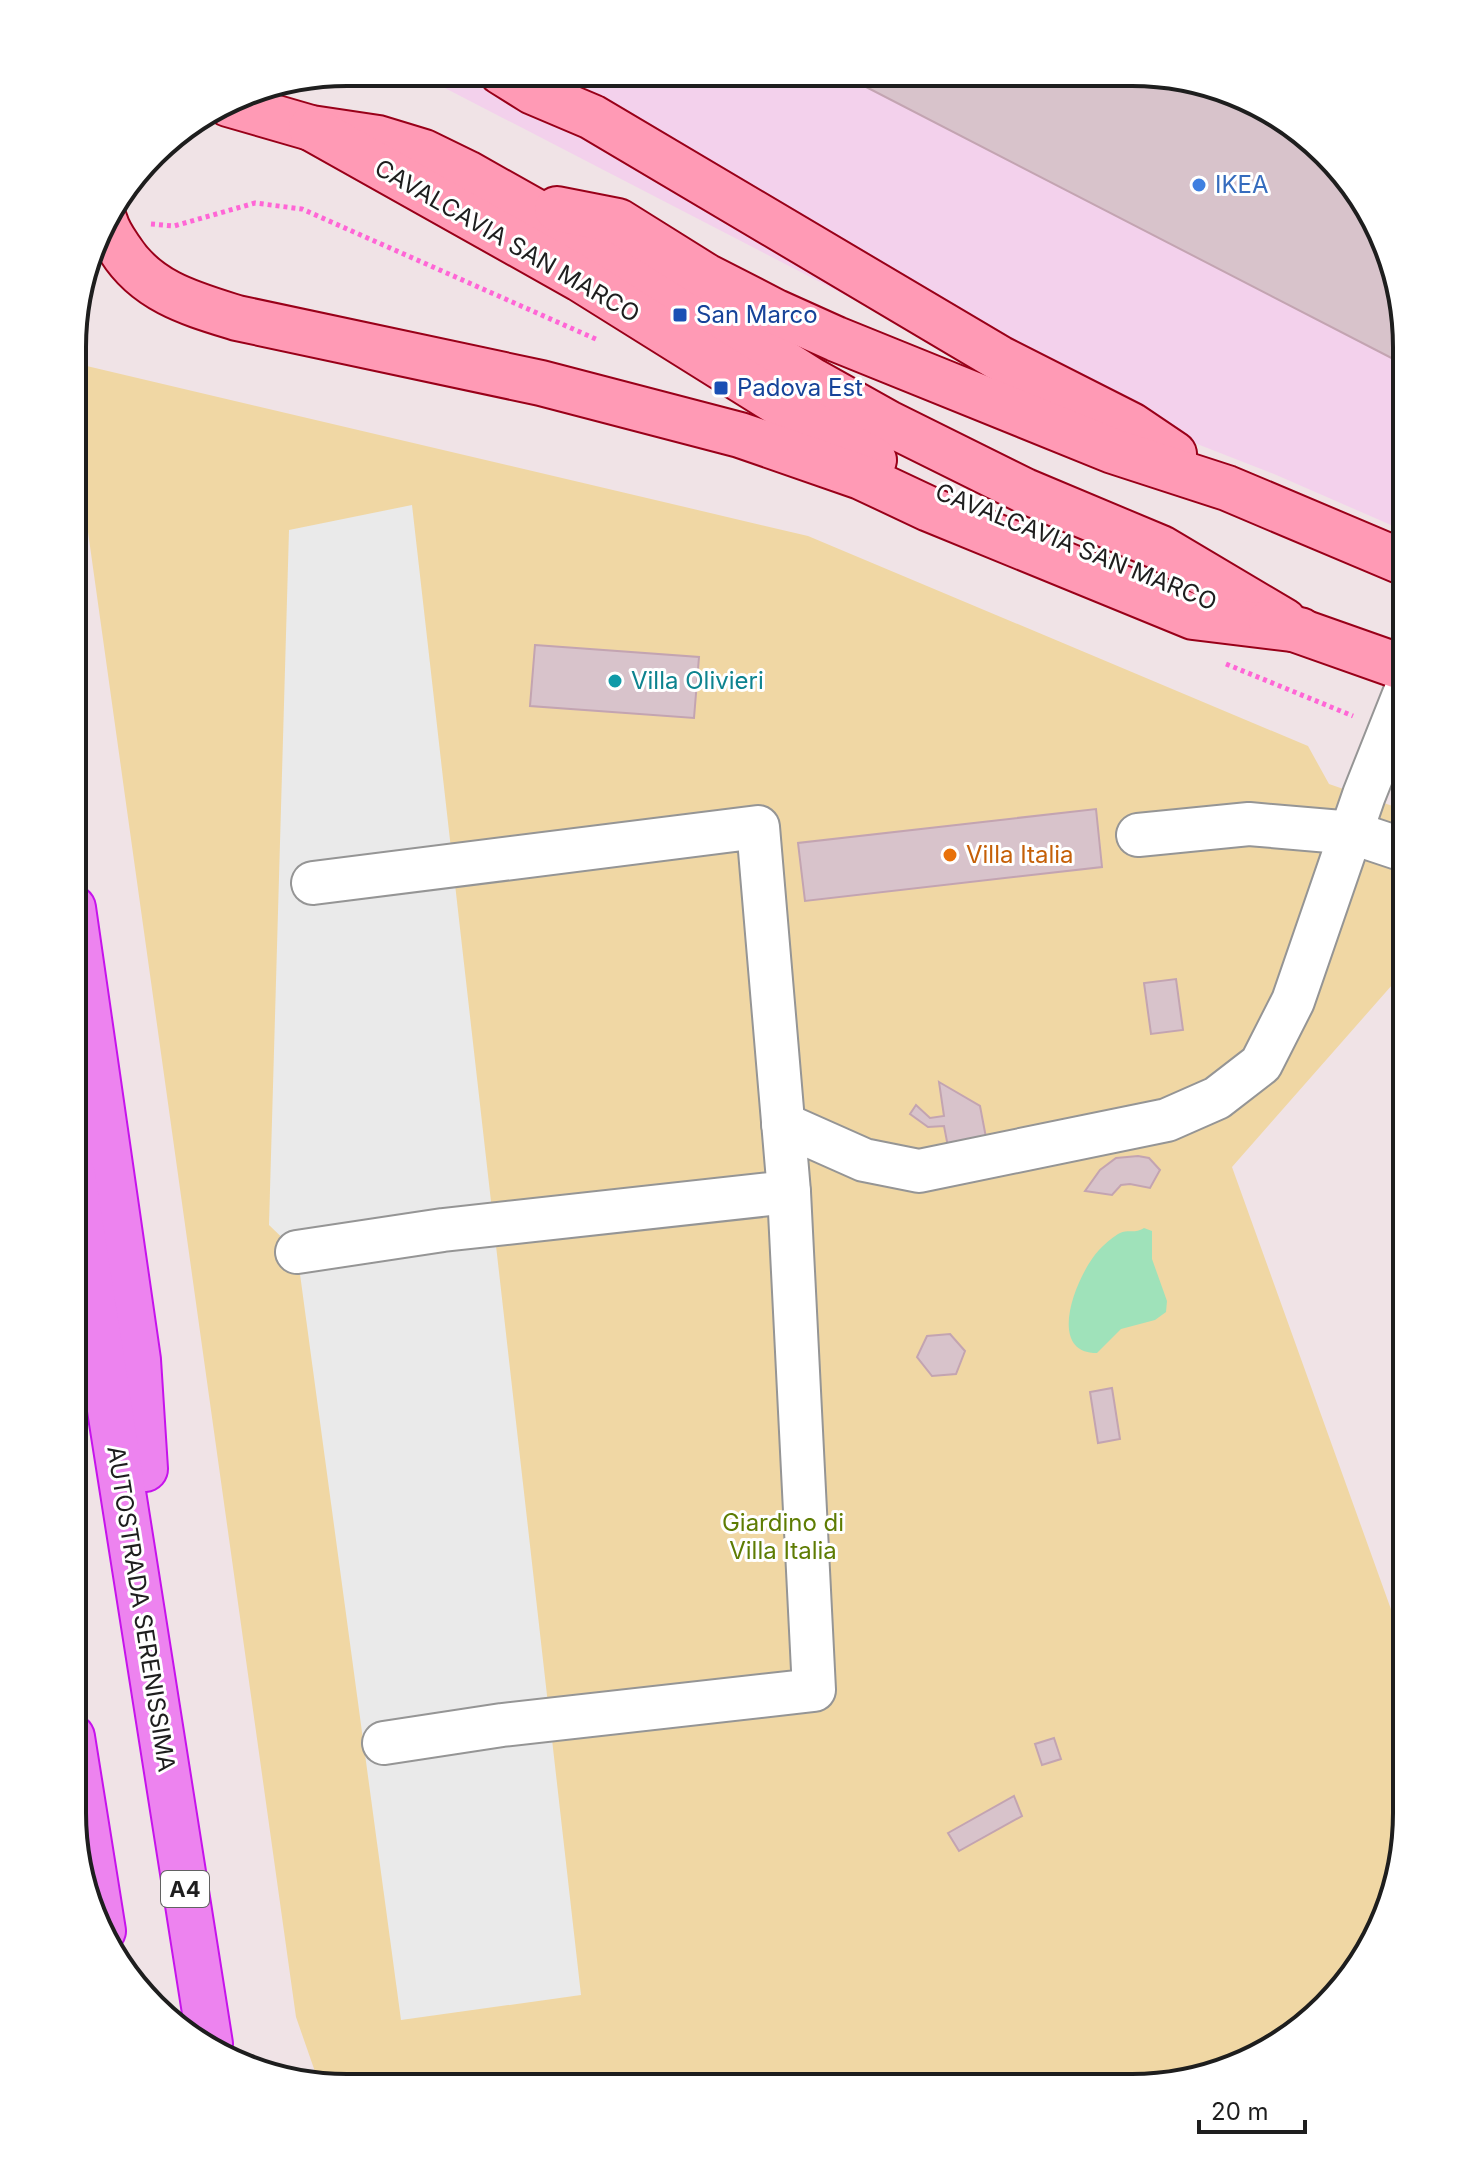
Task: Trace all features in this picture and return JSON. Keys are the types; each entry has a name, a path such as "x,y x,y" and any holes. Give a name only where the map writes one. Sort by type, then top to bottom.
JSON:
{"highway":[{"path":"86,998 138,1360 161,1735"},
{"name":"AUTOSTRADA SERENISSIMA","path":"86,1258 208,2033"},
{"path":"87,1833 94,1875"}],"main road":[{"path":"523,86 578,109 999,358 1131,425 1227,488"},
{"name":"CAVALCAVIA SAN MARCO","path":"243,108 311,128 378,138 424,152 523,203 618,258 813,381 888,423 1025,491 1161,548 1300,630"},
{"name":"CAVALCAVIA SAN MARCO","path":"311,128 580,279 836,439 907,477 975,509 1183,595 1300,630"},
{"path":"523,203 618,221 706,276 824,334 1113,451 1227,488 1393,558"},
{"path":"126,222 123,254 159,289 190,304 237,318 541,383 740,435 861,477 929,509 1193,617 1300,630 1393,664"}],"lane":[{"path":"557,86 578,109"},
{"path":"783,1124 864,1160 919,1171 1167,1120 1217,1098 1261,1064 1293,1001 1364,795 1393,723"},
{"path":"1138,835 1249,824 1353,833 1393,846"},
{"path":"313,883 758,827 789,1192 814,1690 502,1725 384,1743"},
{"path":"297,1252 443,1230 789,1192"}],"path":[{"path":"126,222 174,226 255,203 302,209 605,344"}],"shaded area":[{"path":"441,86 1132,86 1166,88 1232,106 1277,130 1328,175 1349,202 1379,263 1391,313 1393,347 1393,526 1274,474 936,342"},
{"path":"412,505 581,1995 401,2020 297,1252 269,1225 289,530"},
{"path":"1144,1228 1152,1231 1152,1259 1167,1301 1166,1312 1155,1320 1121,1329 1097,1353 1081,1349 1072,1340 1069,1325 1070,1308 1084,1273 1101,1248 1113,1238 1123,1232"}],"green space":[{"name":"Giardino di Villa Italia","path":"86,366 808,536 1308,746 1329,784 1393,806 1393,984 1232,1167 1392,1612 1392,1830 1388,1864 1366,1928 1349,1958 1328,1985 1277,2030 1247,2047 1183,2069 1132,2074 315,2072 296,2017 86,518"}],"building":[{"name":"IKEA","path":"864,86 1166,88 1199,95 1247,113 1277,130 1304,151 1349,202 1379,263 1391,313 1393,359"},
{"name":"Villa Olivieri","path":"535,645 699,657 694,718 530,706"},
{"name":"Villa Italia","path":"1096,809 1102,867 805,901 798,843"},
{"path":"1176,979 1183,1030 1151,1034 1144,983"},
{"path":"939,1082 980,1106 988,1148 949,1152 944,1126 928,1127 910,1114 916,1105 930,1118 944,1116"},
{"path":"1116,1158 1149,1158 1160,1170 1150,1188 1121,1185 1112,1195 1085,1191 1100,1170"},
{"path":"950,1334 965,1351 956,1374 932,1376 917,1357 927,1336"},
{"path":"1112,1388 1120,1439 1098,1443 1090,1392"},
{"path":"1054,1738 1061,1759 1042,1765 1035,1744"},
{"path":"1014,1796 1022,1816 959,1851 948,1833"}],"place":[{"name":"IKEA","path":"1199,185"},
{"name":"San Marco","path":"680,315"},
{"name":"Padova Est","path":"721,388"},
{"name":"Villa Olivieri","path":"615,681"},
{"name":"Villa Italia","path":"950,855"}]}
